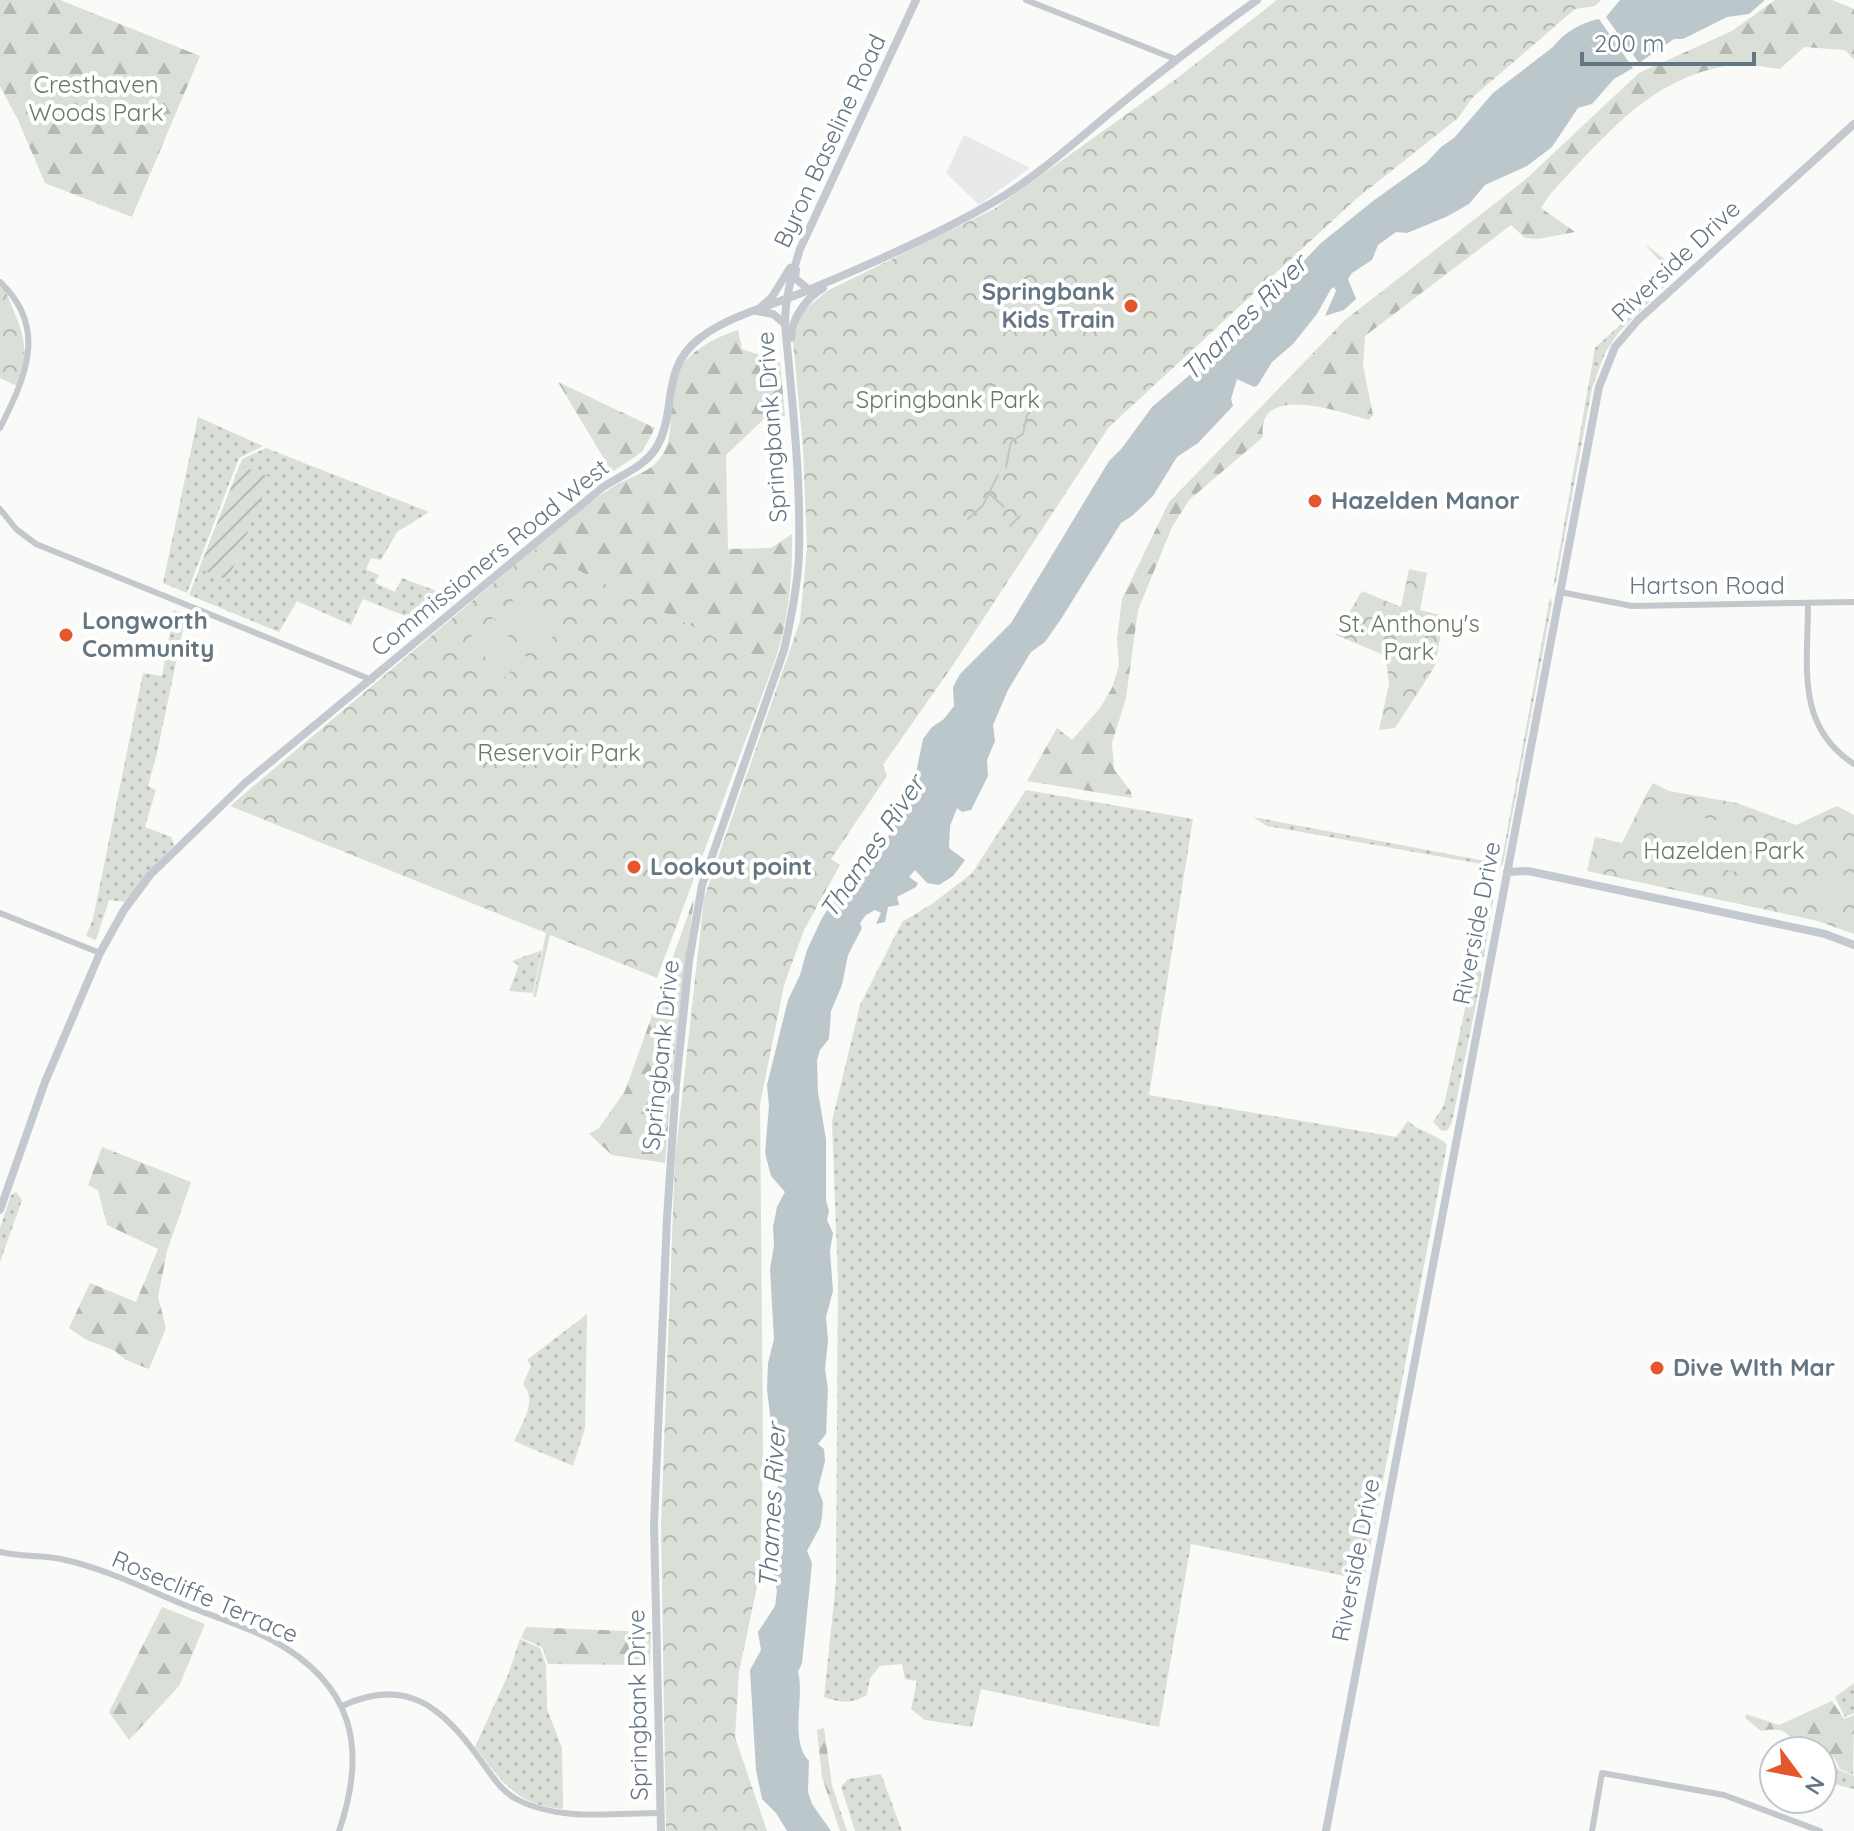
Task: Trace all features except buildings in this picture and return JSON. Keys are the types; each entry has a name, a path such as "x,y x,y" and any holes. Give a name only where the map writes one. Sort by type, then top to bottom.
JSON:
{"main road":[{"name":"Byron Baseline Road","path":"785,300 800,249 916,0"},
{"name":"Commissioners Road West","path":"0,1210 45,1082 100,953 124,910 150,875 245,783 603,487 638,467 650,456 666,424 671,382 679,363 692,346 720,326 855,270 992,203 1028,180 1175,59 1257,0"},
{"name":"Riverside Drive","path":"1326,1831 1599,387 1615,347 1638,320 1854,124"},
{"path":"800,249 795,278 809,290"},
{"path":"756,311 772,297 800,249"},
{"path":"789,366 791,330 800,311 817,292 855,270"},
{"name":"Springbank Drive","path":"661,1831 654,1524 676,1084 689,961 702,885 718,831 784,650 791,617 799,555 798,474 785,300"},
{"path":"756,311 773,314 785,324"},
{"path":"1507,872 1528,871 1825,934 1854,945"}],"street":[{"path":"1026,0 1175,59"},
{"path":"0,282 16,301 25,323 29,348 23,378 0,428"},
{"path":"0,509 16,529 36,544 372,680"},
{"name":"Hartson Road","path":"1560,592 1632,606 1854,602"},
{"path":"1808,604 1808,692 1813,716 1822,734 1843,757 1854,764"},
{"path":"0,913 100,953"},
{"name":"Rosecliffe Terrace","path":"0,1552 60,1559 98,1570 269,1639 301,1658 326,1681 342,1706 351,1735 355,1770 349,1805 339,1831"},
{"path":"342,1706 373,1694 393,1693 424,1702 453,1726 499,1785 514,1798 548,1812 661,1813"},
{"path":"1592,1831 1602,1773 1724,1795 1820,1831"}],"shaded area":[{"path":"1620,0 1765,0 1749,14 1727,17 1683,39 1674,39 1639,63 1606,17"},
{"path":"1599,19 1633,68 1614,79 1592,104 1578,108 1552,147 1527,166 1485,185 1469,204 1446,217 1407,233 1396,232 1378,245 1372,260 1348,279 1356,299 1344,310 1325,316 1336,291 1334,287 1331,289 1317,314 1293,344 1272,362 1258,385 1254,387 1237,379 1231,399 1233,406 1198,443 1177,457 1153,496 1121,523 1061,619 1045,642 1031,652 1008,690 993,725 995,741 987,760 988,776 971,810 962,812 957,808 950,826 949,848 965,860 953,876 939,885 927,883 915,870 909,877 918,883 916,887 897,897 899,905 888,907 885,922 876,924 881,913 875,910 860,923 862,928 848,955 842,985 831,1011 829,1039 817,1060 818,1092 826,1139 827,1220 833,1233 830,1251 833,1291 826,1317 826,1434 818,1444 824,1449 825,1461 818,1489 823,1502 822,1517 807,1551 812,1563 802,1663 798,1672 799,1730 803,1753 809,1761 808,1792 812,1804 831,1831 787,1831 776,1813 762,1799 756,1770 750,1670 761,1650 758,1632 775,1606 777,1591 771,1566 778,1483 767,1389 768,1363 774,1339 770,1269 773,1227 777,1207 785,1192 771,1176 765,1153 769,1106 767,1085 788,1000 807,950 822,918 854,869 888,837 911,797 923,739 954,706 953,687 960,674 1011,623 1109,461 1152,407 1218,351 1321,243 1454,138 1493,93 1567,33"},
{"path":"964,135 1030,168 979,205 946,173"}],"green space":[{"name":"Cresthaven Woods Park","path":"0,0 60,0 200,56 132,217 45,183 0,86"},
{"name":"Springbank Park","path":"1277,0 1601,0 1595,6 1575,9 1473,97 1458,118 1356,199 1109,427 953,665 883,765 887,776 831,859 840,865 804,930 784,985 760,1104 763,1452 760,1572 739,1672 735,1737 767,1831 666,1831 661,1525 675,1160 704,898 800,621 807,547 803,448 793,341 802,312 827,291 994,209 1176,79"},
{"path":"1775,0 1832,0 1854,9 1854,60 1845,50 1804,47 1780,69 1724,66 1700,72 1660,91 1610,132 1541,208 1575,232 1538,239 1525,238 1511,225 1365,336 1363,365 1373,415 1369,420 1303,405 1286,405 1273,410 1264,420 1263,437 1189,500 1172,527 1138,610 1126,698 1112,743 1114,769 1132,798 1027,781 1057,728 1072,740 1100,708 1112,688 1119,666 1117,639 1122,599 1169,502 1345,320 1525,180 1639,73 1732,31"},
{"path":"1645,244 1676,268 1677,274 1618,333 1605,353 1592,388 1553,587 1595,348 1673,276"},
{"path":"3,284 24,346 22,372 17,386 0,378 0,288"},
{"path":"738,330 742,349 780,362 785,416 764,419 726,455 728,549 771,548 792,534 788,601 773,666 534,549 581,509 659,460 669,437 671,395 679,371 704,345"},
{"path":"558,382 655,428 642,452 612,472"},
{"path":"198,417 263,446 239,458 187,593 163,583"},
{"path":"266,448 429,512 397,532 381,560 371,558 366,569 379,575 375,583 395,592 402,578 458,599 425,624 363,599 351,625 297,601 279,632 189,595 242,459"},
{"path":"240,465 270,477 228,580 199,569"},
{"name":"Reservoir Park","path":"534,549 773,666 657,978 550,935 536,997 533,997 546,933 230,806"},
{"name":"St. Anthony's Park","path":"1409,569 1427,573 1420,610 1444,616 1435,666 1395,728 1379,730 1389,684 1386,656 1336,635 1362,591 1401,607"},
{"path":"522,593 556,634 532,654 498,613"},
{"path":"1550,597 1552,603 1503,864 1499,867 1267,826 1253,817 1501,864"},
{"path":"174,610 186,615 148,786 156,790 145,827 171,837 174,845 125,902 109,900 96,940 86,936 93,919 143,673 162,676"},
{"path":"493,618 527,658 503,678 469,638"},
{"name":"Hazelden Park","path":"1653,783 1669,791 1737,803 1796,825 1837,806 1854,815 1854,934 1818,921 1587,871 1595,837 1622,843"},
{"path":"1026,790 1193,819 1149,1095 1396,1137 1408,1121 1447,1145 1364,1580 1191,1544 1159,1727 981,1689 972,1727 925,1720 911,1709 917,1681 905,1679 902,1664 880,1666 870,1678 867,1695 861,1698 846,1702 824,1697 836,1582 838,1281 832,1121 860,1005 902,922 932,904 972,873"},
{"path":"1665,810 1746,826 1736,872 1656,855"},
{"path":"1828,870 1839,871 1847,878 1841,896 1844,900 1838,905 1815,896 1820,876"},
{"path":"1483,875 1490,875 1496,882 1484,956 1481,960 1468,960 1476,919 1488,921 1494,886 1480,881"},
{"path":"694,898 665,1163 612,1155 589,1134 599,1128 625,1091"},
{"path":"542,950 533,993 509,991 518,968 512,961"},
{"path":"1474,967 1479,968 1482,974 1452,1122 1448,1130 1442,1131 1433,1122 1444,1105"},
{"path":"102,1147 191,1182 167,1251 158,1297 166,1328 149,1369 85,1339 69,1328 90,1283 136,1302 158,1249 107,1225 98,1190 88,1185"},
{"path":"16,1192 22,1200 0,1262 0,1228 11,1195"},
{"path":"587,1314 585,1428 573,1466 514,1441 529,1405 523,1384 531,1365 527,1360"},
{"path":"162,1607 205,1624 179,1686 129,1740 109,1712"},
{"path":"526,1627 651,1632 650,1665 548,1664 542,1647 521,1638"},
{"path":"520,1639 540,1648 546,1665 547,1709 562,1748 563,1809 534,1803 512,1790 475,1747 508,1675"},
{"path":"1854,1683 1854,1713 1845,1717 1835,1697"},
{"path":"1832,1701 1844,1719 1854,1715 1853,1775 1838,1765 1838,1735 1788,1735 1776,1730 1761,1731 1745,1718 1746,1714 1779,1725"},
{"path":"824,1728 832,1785 847,1831 840,1831 822,1777 817,1730"},
{"path":"1838,1768 1854,1776 1854,1789 1838,1785"},
{"path":"881,1774 902,1831 855,1831 841,1787 848,1779"}],"waterway":[{"path":"1006,467 1011,442 1023,434 1027,415 1034,407"},
{"path":"968,519 983,505 998,475"},
{"path":"990,494 1004,507"},
{"path":"1010,526 1020,516"}],"place":[{"name":"Springbank Kids Train","path":"1131,306"},
{"name":"Hazelden Manor","path":"1315,501"},
{"name":"Longworth Community","path":"66,635"},
{"name":"Lookout point","path":"634,867"},
{"name":"Dive WIth Mar","path":"1657,1368"}],"water label":[{"name":"Thames River","path":"1244,318"},
{"name":"Thames River","path":"872,847"},
{"name":"Thames River","path":"772,1506"}]}
